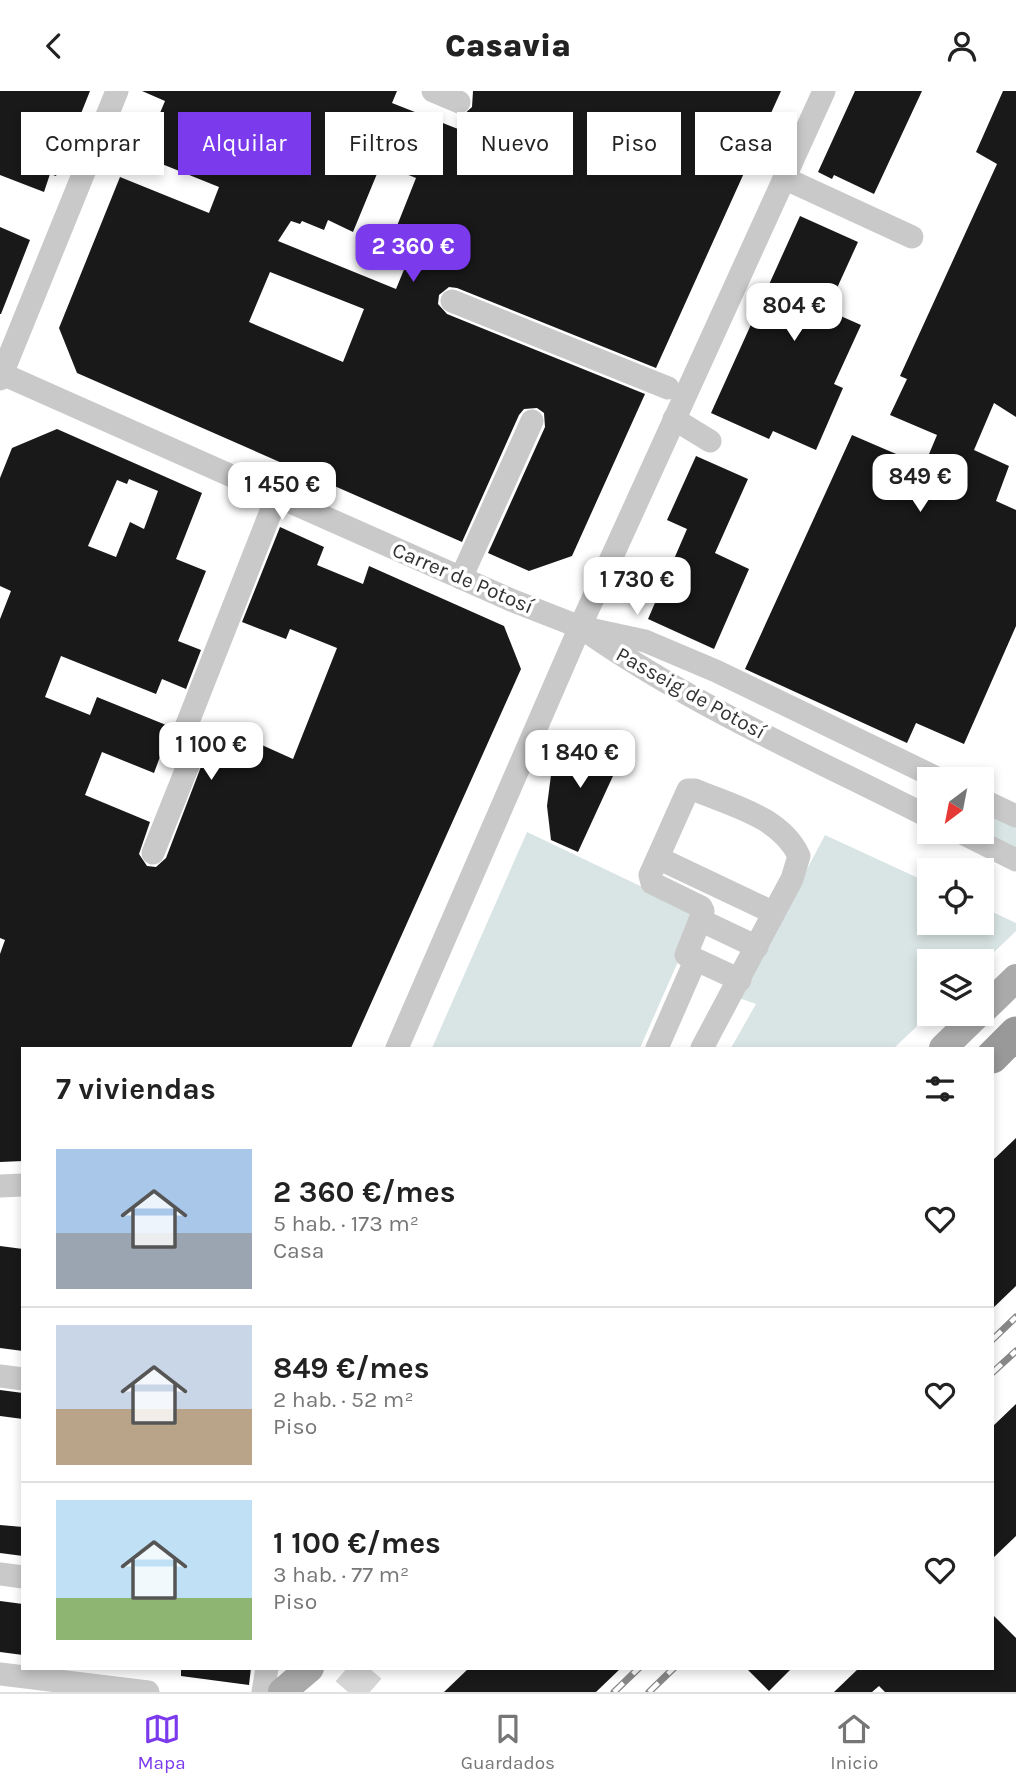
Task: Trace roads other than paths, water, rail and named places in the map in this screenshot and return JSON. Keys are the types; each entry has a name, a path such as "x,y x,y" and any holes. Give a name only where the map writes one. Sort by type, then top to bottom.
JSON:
{"highway":[{"path":"994,1055 1016,1034"}],"main road":[{"path":"994,999 1016,978"},
{"path":"944,1047 966,1026"},
{"path":"282,1692 302,1672"}],"street":[{"path":"1,376 117,91"},
{"path":"433,91 459,102"},
{"path":"397,1047 580,627 824,91"},
{"path":"784,178 912,237"},
{"path":"452,301 668,388"},
{"name":"Carrer de Potosí","path":"1,376 461,578 580,627"},
{"path":"674,419 710,441"},
{"path":"461,578 531,421"},
{"path":"153,853 200,738 184,732 277,496"},
{"name":"Passeig de Potosí","path":"580,627 645,641 716,671 917,768"},
{"name":"Passeig de Potosí","path":"580,627 633,664 917,811"},
{"path":"703,1047 740,980 792,879 799,856 792,841 779,827 695,790 688,790 654,867 652,883 701,907 700,920 685,951 695,961 740,980"},
{"path":"994,806 1016,816"},
{"path":"984,844 1016,860"},
{"path":"654,867 774,913"},
{"path":"700,920 757,947"},
{"path":"657,1047 695,961"},
{"path":"0,1186 21,1185"},
{"path":"0,1377 21,1379"},
{"path":"0,1574 21,1577"},
{"path":"263,1692 267,1670"},
{"path":"0,1674 73,1680 148,1692"},
{"path":"0,1685 73,1680"}],"tunnel":[{"path":"348,1692 367,1670"}],"railway":[{"path":"994,1338 1016,1317"},
{"path":"994,1371 1016,1351"},
{"path":"614,1692 637,1670"},
{"path":"649,1692 672,1670"}]}
